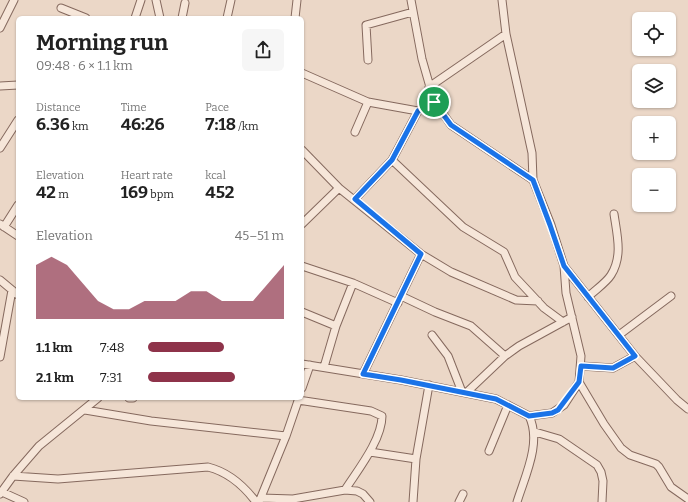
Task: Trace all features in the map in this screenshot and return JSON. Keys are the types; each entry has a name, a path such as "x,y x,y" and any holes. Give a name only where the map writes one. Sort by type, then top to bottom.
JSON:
{"street":[{"path":"0,28 14,0"},
{"path":"136,16 141,0"},
{"path":"156,0 160,16"},
{"path":"227,16 231,0"},
{"path":"295,16 297,0"},
{"path":"411,0 429,87 434,102 451,125 533,180"},
{"path":"304,364 429,385 496,399 529,416 552,413 558,410 579,382 581,356 566,293 564,266 533,180 532,153 506,34 502,0"},
{"path":"182,16 185,3"},
{"path":"61,8 81,16"},
{"path":"368,60 366,25 413,12"},
{"path":"429,87 506,34"},
{"path":"304,74 368,102 418,111"},
{"path":"0,86 16,85"},
{"path":"355,132 368,102"},
{"path":"355,199 392,160 418,111 434,102"},
{"path":"0,148 16,123"},
{"path":"304,152 339,188 355,199 421,254 451,272 516,300 538,301"},
{"path":"392,160 464,227 504,252 515,277 538,301 563,322"},
{"path":"304,222 339,188"},
{"path":"16,208 2,225 16,235"},
{"path":"588,297 610,276 617,262 619,247 614,214"},
{"path":"363,374 421,254"},
{"path":"564,266 635,356 677,400 688,409"},
{"path":"304,267 400,299 471,326 506,356"},
{"path":"0,280 15,292 0,357"},
{"path":"324,367 336,326 353,283"},
{"path":"619,335 671,296"},
{"path":"304,313 336,326"},
{"path":"464,393 518,346 572,317"},
{"path":"432,335 448,356 464,393"},
{"path":"581,366 613,368 635,356"},
{"path":"304,382 310,365"},
{"path":"579,382 604,424 621,448 630,455 656,464 671,487 688,498"},
{"path":"413,502 416,459 429,385"},
{"path":"24,502 1,493 13,476 40,446 62,426 86,410 96,400"},
{"path":"259,501 286,436 298,400"},
{"path":"304,400 378,413 382,416 382,422 370,452 345,490"},
{"path":"489,451 508,405"},
{"path":"86,410 151,421 286,436"},
{"path":"517,502 532,452 535,432 529,416"},
{"path":"535,432 559,438 596,465 601,472 604,481 602,502"},
{"path":"370,452 416,459"},
{"path":"13,476 58,479 208,468 228,475 247,489 259,501 293,499 345,490 357,491 363,494 370,502"},
{"path":"459,502 463,494"}],"route":[{"path":"434,102 451,125 533,180 564,266 635,356 627,362 613,368 581,366 579,382 564,405 552,413 529,416 496,399 429,385 363,374 421,254 355,199 392,160 408,133 418,111 434,102"}]}
